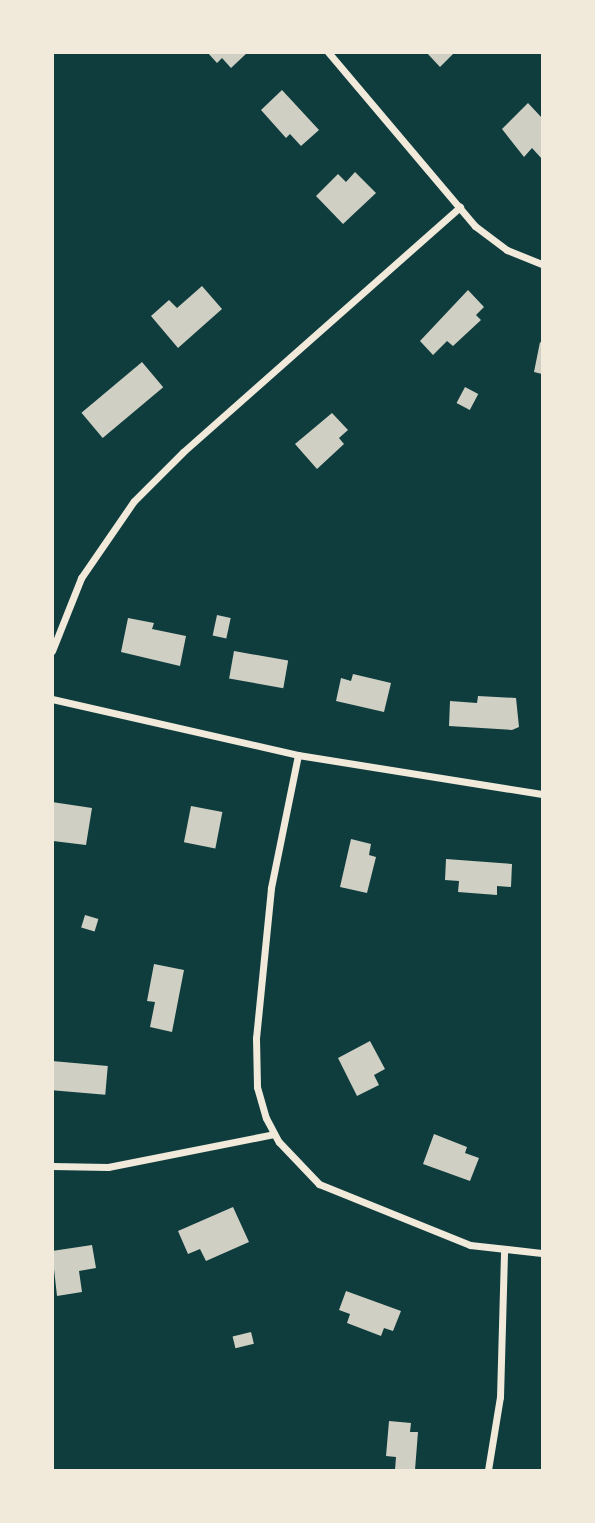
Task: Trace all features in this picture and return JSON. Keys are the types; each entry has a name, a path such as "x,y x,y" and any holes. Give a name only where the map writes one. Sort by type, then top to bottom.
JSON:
{"street":[{"path":"328,52 460,207 506,250 542,264"},
{"path":"52,651 81,578 134,501 183,452 460,207"},
{"path":"52,699 298,755 542,794"},
{"path":"298,755 271,888 256,1038 257,1087 274,1134 319,1184 419,1228 470,1245 542,1253"},
{"path":"52,1166 108,1167 274,1134"},
{"path":"488,1471 500,1396 504,1250"}],"building":[{"path":"207,52 248,52 231,68 222,58 217,63"},
{"path":"426,52 455,52 440,67"},
{"path":"282,90 319,130 301,146 290,134 286,138 261,110"},
{"path":"528,103 542,118 542,159 532,148 524,157 502,129"},
{"path":"355,172 376,193 343,224 316,196 338,174 346,182"},
{"path":"202,286 222,309 178,348 151,316 169,300 177,308"},
{"path":"468,290 484,307 476,315 481,320 453,346 447,341 433,355 420,341"},
{"path":"540,342 542,343 542,374 534,372"},
{"path":"142,362 163,387 103,438 81,413"},
{"path":"465,387 478,394 470,410 457,403"},
{"path":"332,413 348,430 339,438 344,444 317,469 295,444"},
{"path":"217,615 231,618 226,638 213,636"},
{"path":"128,618 154,623 152,629 186,636 180,666 121,652"},
{"path":"234,651 288,661 283,688 229,679"},
{"path":"353,674 391,683 384,712 336,701 341,678 351,681"},
{"path":"478,696 516,698 519,727 512,730 449,726 450,701 477,703"},
{"path":"52,802 92,808 86,845 53,841"},
{"path":"191,806 222,812 215,848 184,842"},
{"path":"351,839 371,844 369,855 376,857 367,893 340,887"},
{"path":"446,859 512,864 511,887 497,886 497,895 458,892 459,881 445,880"},
{"path":"85,915 98,919 95,932 81,927"},
{"path":"154,964 184,970 172,1032 150,1027 155,1002 147,1001"},
{"path":"370,1041 385,1069 374,1075 379,1085 357,1096 338,1058"},
{"path":"52,1061 108,1066 105,1095 52,1090"},
{"path":"434,1134 467,1147 465,1153 479,1158 470,1181 423,1164"},
{"path":"233,1207 249,1242 206,1261 200,1249 188,1254 178,1231"},
{"path":"92,1245 96,1268 79,1271 82,1292 57,1296 52,1251"},
{"path":"346,1291 401,1311 393,1331 384,1328 381,1336 347,1323 350,1314 339,1310"},
{"path":"251,1332 254,1344 235,1348 233,1337"},
{"path":"389,1421 411,1423 410,1432 418,1432 415,1470 395,1470 396,1457 386,1456"}]}
